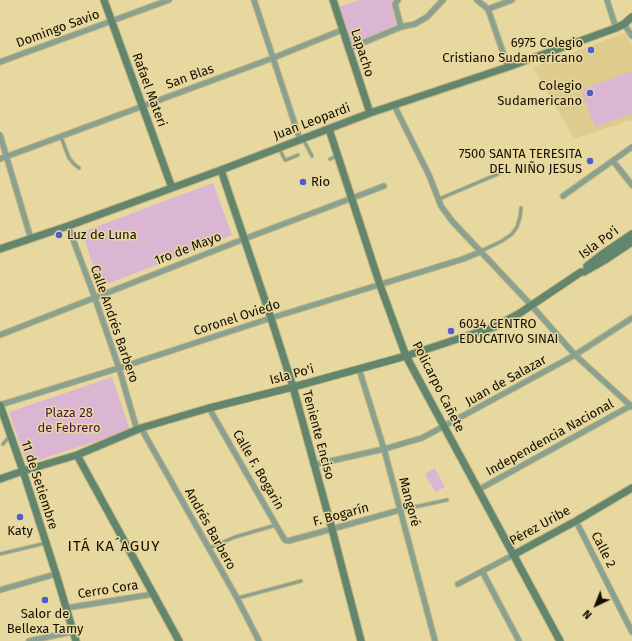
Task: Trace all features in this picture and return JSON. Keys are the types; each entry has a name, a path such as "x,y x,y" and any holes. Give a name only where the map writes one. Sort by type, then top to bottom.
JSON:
{"street":[{"name":"Rafael Materi","path":"104,0 172,188"},
{"name":"Domingo Savio","path":"0,62 169,0"},
{"path":"254,0 302,139"},
{"name":"Lapacho","path":"333,0 348,50 370,113"},
{"path":"398,0 395,4 401,27"},
{"path":"348,50 401,27 414,24 427,16 443,0"},
{"path":"477,0 488,9 508,67"},
{"path":"488,9 512,0"},
{"path":"607,0 616,28"},
{"name":"Juan Leopardi","path":"0,249 68,226 221,170 370,113 508,67 616,28 624,24 632,17"},
{"path":"624,24 632,36"},
{"name":"San Blas","path":"0,159 273,58 342,30"},
{"path":"394,105 429,175 441,206 452,221 531,305 575,355 631,406"},
{"name":"Policarpo Cañete","path":"329,129 380,285 406,356 560,641"},
{"path":"0,135 31,239"},
{"path":"563,196 632,147"},
{"path":"613,161 632,185"},
{"name":"Teniente Enciso","path":"221,170 293,387 361,641"},
{"name":"1ro de Mayo","path":"0,335 244,239 384,186"},
{"name":"Calle Andrés Barbero","path":"68,226 95,298 139,429"},
{"name":"Isla Po'i","path":"0,479 77,455 139,429 209,408 406,356 494,327 514,316 581,272 601,255 632,234"},
{"name":"Isla Po'i","path":"581,272 584,272 605,260 632,242"},
{"name":"Coronel Oviedo","path":"0,405 271,318 463,259 480,252"},
{"name":"Juan de Salazar","path":"313,465 384,449 422,438 575,355 632,318"},
{"name":"Mangoré","path":"359,369 384,449 434,641"},
{"name":"11 de Setiembre","path":"0,405 23,471 76,641"},
{"name":"Independencia Nacional","path":"478,490 631,406"},
{"name":"Calle F. Bogarin","path":"209,408 283,537 288,541"},
{"name":"Andrés Barbero","path":"139,429 209,548 259,641"},
{"path":"77,455 179,641"},
{"name":"Pérez Uribe","path":"458,584 576,521 632,488"},
{"name":"F. Bogarín","path":"288,541 400,510"},
{"name":"Calle 2","path":"576,521 632,632"},
{"path":"482,571 519,641"},
{"path":"0,590 56,574"},
{"name":"Cerro Cora","path":"66,608 154,594"},
{"path":"29,641 72,632"}],"lane":[{"path":"61,137 69,158 79,168"},
{"path":"302,139 312,156"},
{"path":"278,148 285,160 298,155"},
{"path":"330,159 338,156"},
{"path":"438,199 505,171"},
{"path":"480,252 512,234 517,227 521,208"},
{"path":"3,444 11,436"},
{"path":"400,510 447,500"},
{"path":"209,548 235,537 276,525"},
{"path":"0,554 46,543"},
{"path":"237,598 301,581"}],"shaded area":[{"name":"Colegio Sudamericano","path":"625,33 632,45 632,122 630,120 574,139 533,67"}],"green space":[{"path":"359,0 394,0 401,27 348,49 336,8"},
{"path":"632,71 632,113 595,127 581,90"},
{"path":"213,183 232,235 100,287 82,232"},
{"name":"Plaza 28 de Febrero","path":"112,377 130,430 27,464 9,412"},
{"path":"435,468 445,487 435,492 425,474"}],"place":[{"name":"6975 Colegio Cristiano Sudamericano","path":"591,50"},
{"name":"Colegio Sudamericano","path":"590,93"},
{"name":"7500 SANTA TERESITA DEL NIÑO JESUS","path":"590,161"},
{"name":"Rio","path":"303,182"},
{"name":"Luz de Luna","path":"59,235"},
{"name":"6034 CENTRO EDUCATIVO SINAI","path":"451,331"},
{"name":"Katy","path":"20,517"},
{"name":"Salor de Bellexa Tamy","path":"45,600"}],"district":[{"name":"ITÁ KA´AGUY","path":"114,547"}]}
